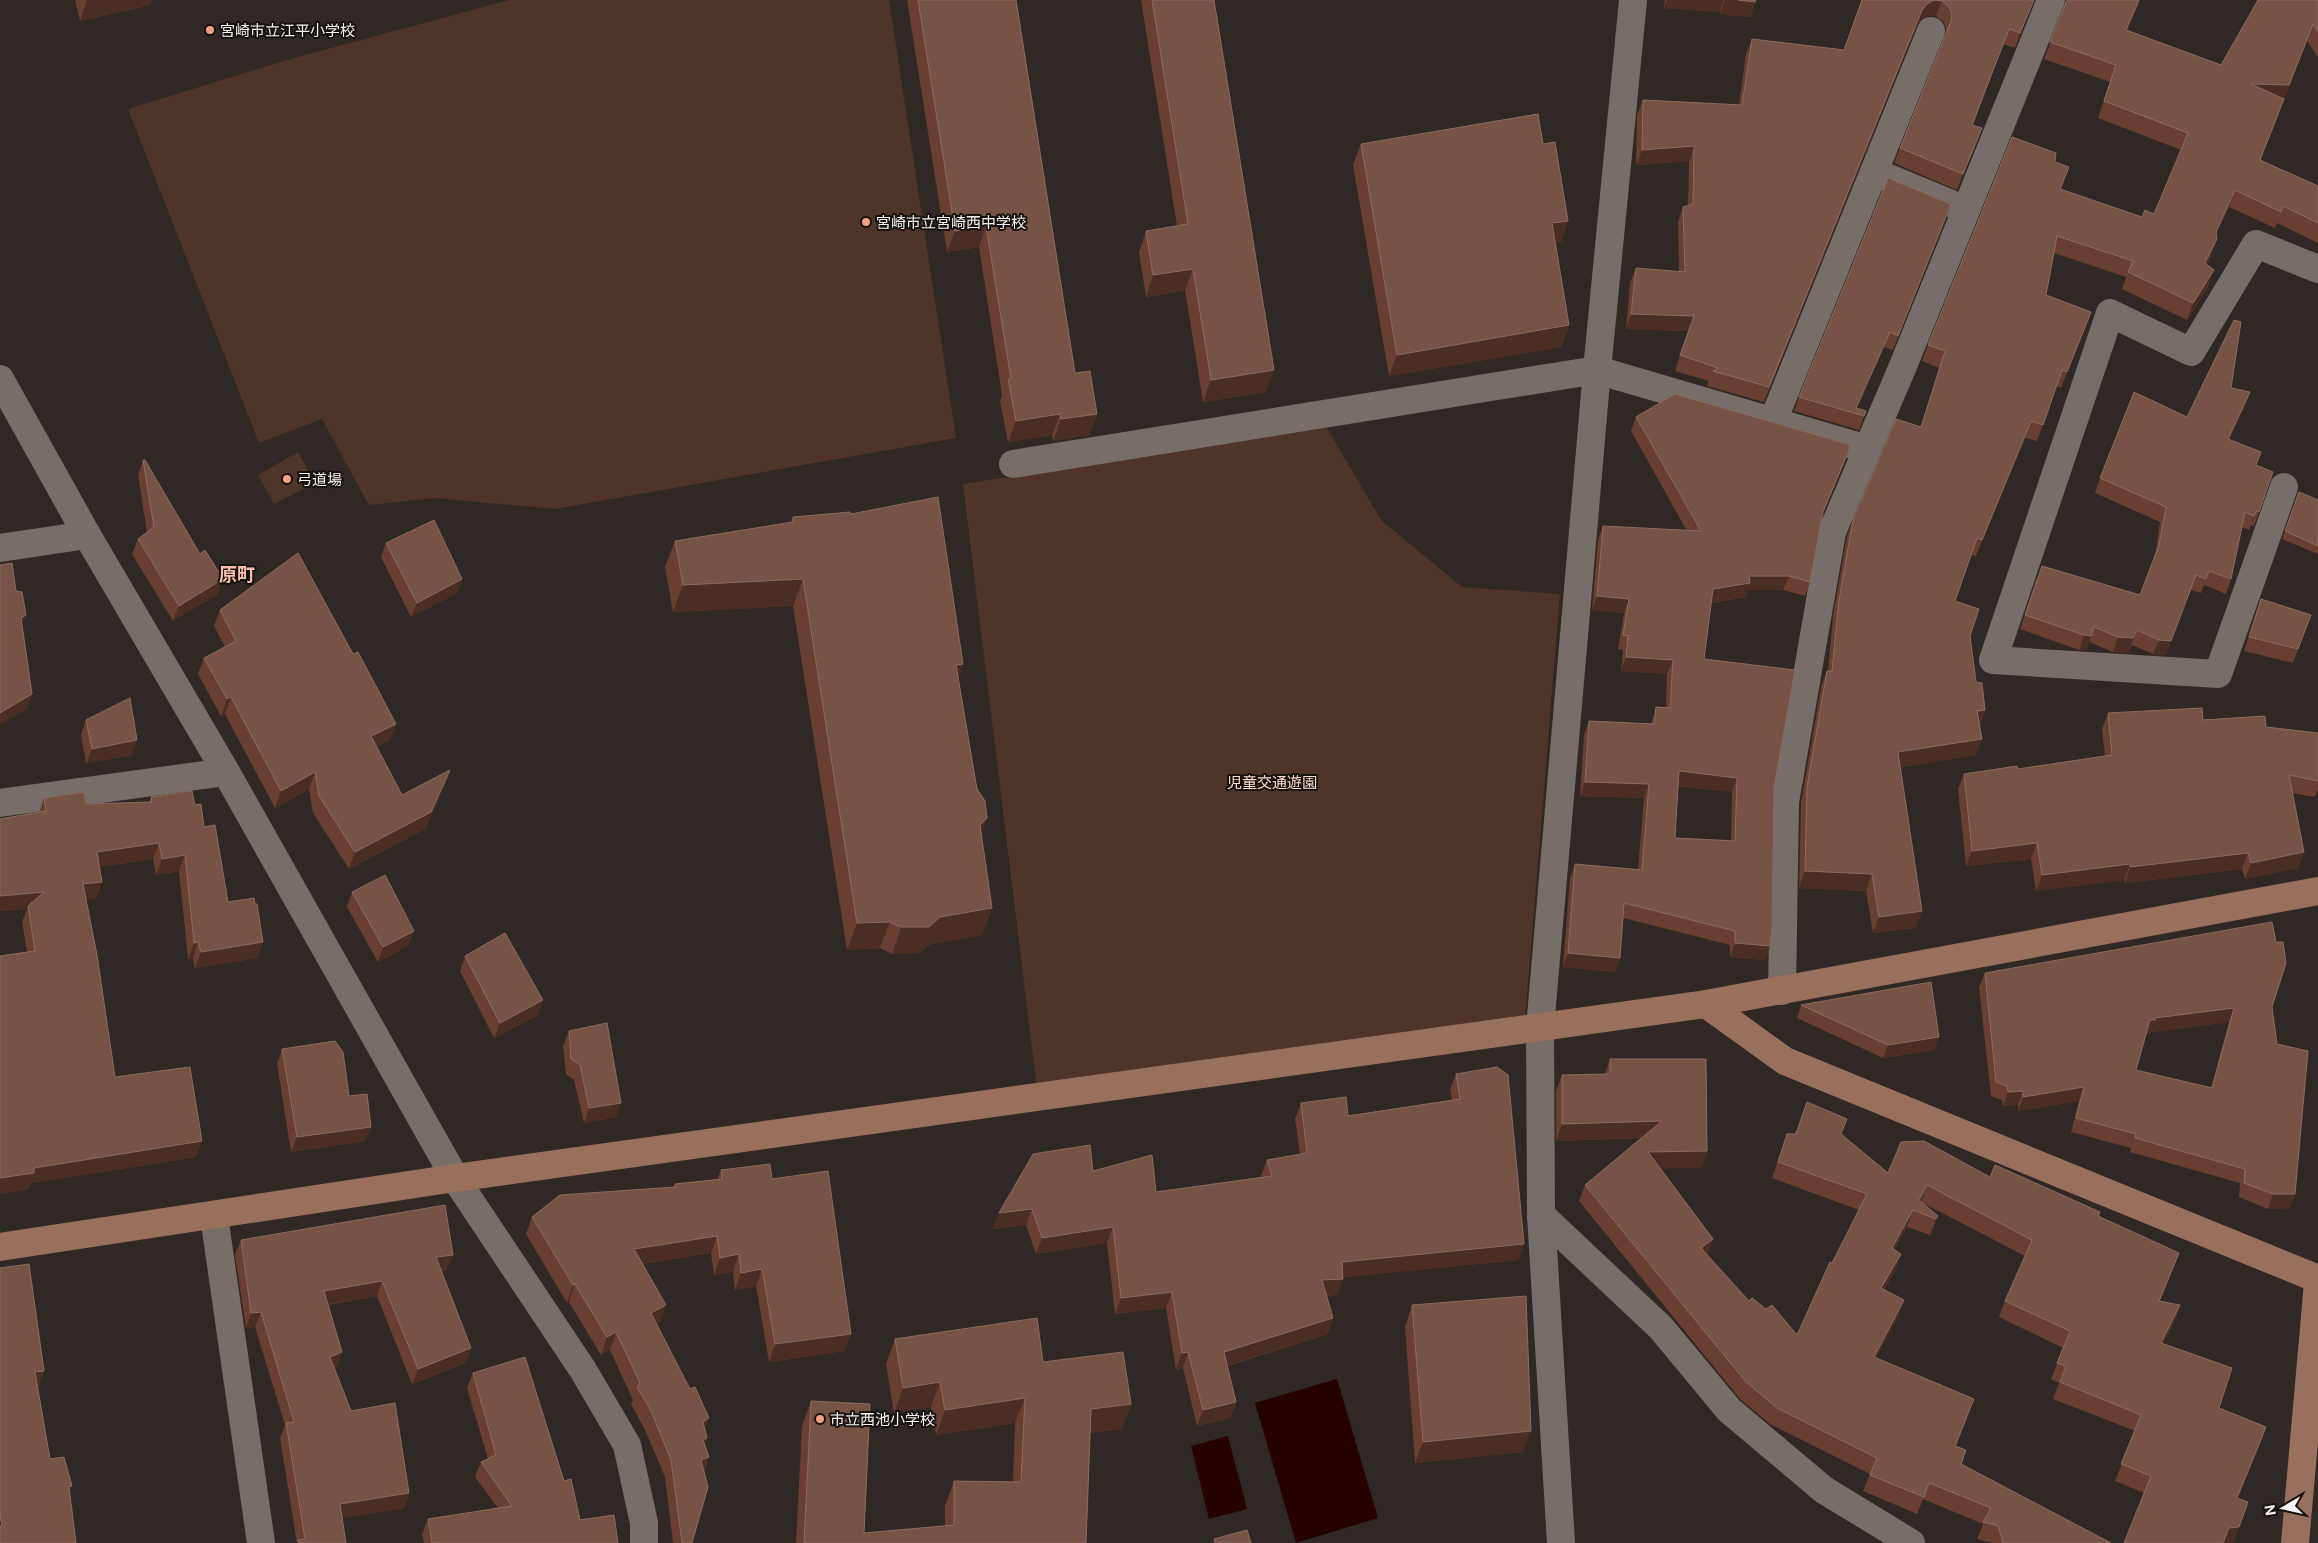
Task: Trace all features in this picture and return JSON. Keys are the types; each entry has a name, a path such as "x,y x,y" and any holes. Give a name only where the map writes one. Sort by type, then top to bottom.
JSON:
{"street":[{"path":"1567,1538 1541,1215 1540,1028 1597,370 1633,0"},
{"path":"1782,991 1784,802 1832,532 1966,210 2050,0"},
{"path":"1773,421 1931,31"},
{"path":"1874,172 1966,210"},
{"path":"2284,487 2218,674 1993,660 2110,313 2191,352 2256,244 2318,269"},
{"path":"1014,464 1597,370 1867,449"},
{"path":"0,379 226,772 455,1178 583,1370 627,1446 644,1523 644,1543"},
{"path":"0,548 88,535"},
{"path":"0,803 226,772"},
{"path":"0,1247 455,1178 1706,1004 2318,891"},
{"path":"1706,1004 1785,1061 2318,1279"},
{"path":"1541,1215 1661,1328 1729,1410 1824,1490 1911,1543"},
{"path":"214,1216 260,1543"},
{"path":"2295,1543 2318,1284"}],"green space":[{"path":"509,0 889,0 956,438 555,509 434,498 369,505 322,419 259,443 128,109 287,60"},
{"name":"児童交通遊園","path":"1327,428 1381,520 1462,587 1560,594 1524,1032 1038,1097 963,484"},
{"name":"弓道場","path":"298,452 315,483 274,504 258,475"}],"shaded area":[{"path":"1337,1379 1378,1518 1296,1543 1255,1403"},
{"path":"1228,1436 1247,1509 1209,1519 1191,1446"}],"building":[{"path":"918,0 1016,0 1075,373 1090,371 1097,414 1061,419 1060,414 1016,421 1008,379 1011,379 986,226 955,231"},
{"path":"1152,0 1214,0 1274,370 1211,380 1193,269 1153,275 1146,231 1188,224"},
{"path":"1738,0 1756,0 1755,2"},
{"path":"1862,0 1934,0 1922,10 1769,387 1713,371 1718,368 1680,355 1694,316 1631,314 1636,268 1685,272 1683,207 1693,204 1694,146 1642,150 1643,100 1742,105 1752,39 1844,50"},
{"path":"1934,0 2034,0 2020,33 2009,29 1972,125 1982,128 1963,174 1900,148 1951,21 1952,13 1948,6 1942,1"},
{"path":"2067,0 2139,0 2126,30 2221,65 2258,0 2318,0 2318,32 2313,24 2289,85 2251,84 2284,99 2260,160 2318,186 2318,223 2283,206 2281,212 2235,190 2216,232 2217,239 2205,263 2214,270 2193,303 2128,272 2133,261 2057,236 2046,295 2091,312 2067,372 2062,370 2043,425 2031,421 1982,540 1977,538 1955,601 1979,609 1970,636 1976,682 1982,683 1985,710 1977,711 1982,739 1898,752 1922,911 1879,917 1872,874 1805,871 1807,787 1827,671 1832,671 1839,600 1853,520 1896,419 1921,427 1945,351 1928,345 2012,137 2056,153 2055,162 2069,167 2060,189 2142,217 2145,210 2154,214 2188,133 2104,101 2116,65 2050,42"},
{"path":"1538,114 1543,144 1555,142 1568,221 1552,223 1569,325 1397,355 1361,144"},
{"path":"1888,178 1951,204 1898,336 1890,332 1856,408 1866,411 1864,416 1799,397"},
{"path":"2234,320 2241,322 2231,388 2250,392 2228,439 2261,452 2256,465 2273,472 2259,512 2257,511 2254,516 2245,512 2231,579 2209,571 2206,579 2196,575 2171,641 2159,640 2137,630 2133,638 2118,637 2094,627 2091,636 2084,635 2025,615 2042,566 2140,595 2159,545 2166,507 2100,478 2134,392 2187,417"},
{"path":"1675,394 1851,445 1823,512 1810,582 1789,576 1749,576 1750,583 1713,589 1704,659 1795,670 1774,788 1772,930 1770,946 1735,943 1735,931 1624,903 1620,958 1568,953 1575,864 1642,870 1649,784 1585,782 1589,721 1654,724 1656,707 1670,708 1673,660 1626,657 1628,636 1623,635 1629,599 1597,596 1603,526 1701,531 1636,417","holes":["1679,771 1737,778 1735,841 1675,838"]},
{"path":"143,460 145,460 200,554 205,550 223,579 179,606 138,539 154,527"},
{"path":"2299,492 2318,500 2318,546 2285,531"},
{"path":"938,497 963,664 956,665 977,789 985,801 987,818 980,825 992,908 940,917 929,927 901,927 890,922 857,923 803,579 683,585 675,541 793,522 793,517 850,512 851,514"},
{"path":"434,520 462,579 417,603 386,543"},
{"path":"298,553 353,654 358,652 396,724 371,736 402,795 450,770 431,812 355,852 319,796 315,772 281,791 231,697 227,699 204,658 236,641 220,610"},
{"path":"12,563 16,591 22,592 26,615 21,618 32,694 0,713 0,565"},
{"path":"2261,599 2311,615 2298,649 2249,637"},
{"path":"130,698 137,740 92,749 86,720"},
{"path":"2202,708 2203,720 2265,716 2266,727 2318,733 2318,781 2289,775 2304,852 2251,863 2248,853 2130,867 2130,864 2042,875 2037,843 1972,851 1964,774 2017,766 2018,769 2112,755 2108,713"},
{"path":"192,791 195,805 201,804 204,827 215,825 228,902 254,898 255,904 257,904 263,942 201,952 198,942 194,943 185,855 162,859 159,843 97,852 102,882 83,884 97,955 115,1077 190,1067 202,1141 34,1168 34,1173 0,1178 0,956 35,951 28,906 44,892 0,896 0,819 46,811 44,798 84,792 86,804 152,802 151,797"},
{"path":"385,875 414,931 383,947 352,892"},
{"path":"2272,922 2276,942 2283,942 2286,963 2272,1007 2277,1044 2308,1051 2295,1194 2273,1194 2244,1183 2245,1169 2135,1138 2136,1134 2076,1118 2084,1087 2023,1097 2023,1091 2008,1092 2007,1086 1996,1082 1985,973","holes":["2234,1008 2212,1088 2136,1070 2150,1020"]},
{"path":"505,933 543,1000 500,1023 465,956"},
{"path":"1931,982 1939,1037 1888,1045 1801,1005"},
{"path":"607,1023 621,1103 589,1108 580,1065 571,1059 569,1031"},
{"path":"335,1041 343,1052 349,1096 367,1094 371,1127 297,1137 282,1049"},
{"path":"1610,1059 1706,1059 1707,1151 1648,1152 1713,1239 1701,1248 1749,1301 1752,1298 1766,1309 1772,1305 1797,1335 1830,1262 1832,1263 1867,1194 1778,1162 1787,1134 1796,1134 1807,1102 1847,1119 1841,1134 1888,1173 1901,1142 1924,1141 1990,1177 1995,1165 2100,1212 2098,1216 2179,1253 2159,1301 2180,1305 2161,1343 2232,1368 2219,1408 2266,1427 2237,1498 2248,1502 2239,1527 2229,1528 2223,1543 2124,1543 2151,1476 2121,1464 2141,1415 2060,1382 2066,1366 2057,1363 2070,1331 2005,1301 2032,1240 1927,1185 1919,1200 1938,1216 1936,1219 1913,1210 1892,1248 1901,1254 1881,1288 1904,1300 1874,1357 1974,1399 1955,1446 1966,1450 1961,1464 2111,1543 2003,1543 1998,1526 1983,1522 1991,1508 1929,1483 1924,1497 1870,1475 1877,1458 1777,1408 1746,1382 1585,1185 1662,1121 1562,1124 1562,1075 1610,1074"},
{"path":"1497,1067 1508,1075 1524,1244 1342,1262 1343,1279 1322,1280 1333,1318 1224,1352 1236,1402 1203,1410 1188,1352 1182,1353 1172,1292 1121,1298 1113,1227 1042,1238 1032,1209 999,1213 1033,1154 1090,1145 1093,1171 1152,1155 1156,1192 1272,1176 1267,1160 1307,1153 1301,1103 1346,1097 1348,1116 1460,1099 1456,1074"},
{"path":"770,1164 772,1179 828,1171 851,1334 775,1344 762,1269 741,1273 739,1254 720,1258 717,1236 634,1249 666,1305 651,1313 690,1389 695,1387 709,1418 703,1422 707,1438 703,1440 709,1457 701,1460 708,1487 692,1543 682,1543 671,1460 652,1413 637,1387 640,1383 616,1332 607,1337 532,1217 560,1195 675,1187 675,1184 722,1179 721,1170"},
{"path":"445,1205 453,1255 436,1257 471,1348 418,1369 382,1281 324,1291 342,1352 330,1357 351,1411 395,1403 409,1493 340,1504 346,1543 299,1543 298,1540 305,1539 286,1423 294,1422 261,1312 251,1313 241,1240"},
{"path":"29,1264 44,1371 35,1372 50,1459 64,1457 72,1486 69,1487 76,1543 0,1543 0,1526 2,1525 0,1517 0,1268"},
{"path":"1526,1296 1531,1431 1423,1442 1412,1305"},
{"path":"1037,1318 1043,1362 1123,1352 1131,1404 1091,1409 1086,1543 804,1543 811,1401 870,1404 864,1533 954,1525 954,1481 1021,1482 1025,1398 945,1410 940,1382 903,1388 895,1339"},
{"path":"525,1357 564,1481 571,1479 580,1520 614,1515 618,1543 432,1543 428,1519 512,1506 481,1462 496,1455 473,1373"},
{"path":"1247,1530 1251,1543 1215,1543 1214,1539"}],"place":[{"name":"宮崎市立江平小学校","path":"210,30"},
{"name":"宮崎市立宮崎西中学校","path":"866,222"},
{"name":"弓道場","path":"287,479"},
{"name":"市立西池小学校","path":"820,1419"}],"district":[{"name":"原町","path":"237,574"}]}
